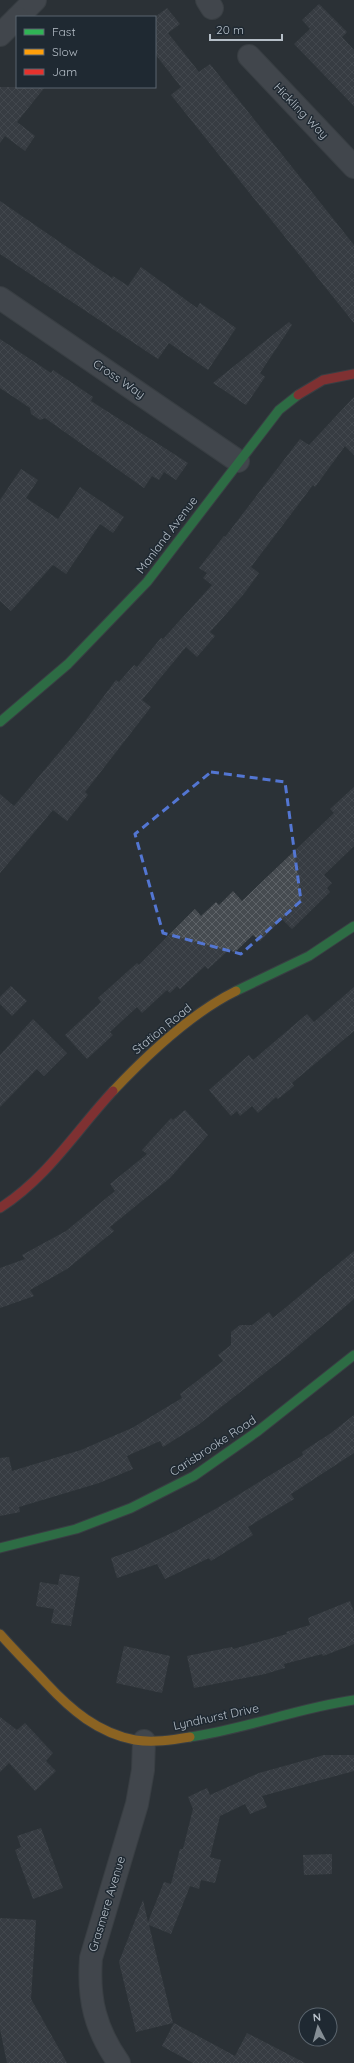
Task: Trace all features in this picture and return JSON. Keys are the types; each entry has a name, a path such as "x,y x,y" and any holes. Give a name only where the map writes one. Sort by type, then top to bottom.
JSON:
{"street":[{"path":"18,16 34,0"},
{"path":"0,35 16,18"},
{"name":"Hickling Way","path":"248,56 354,167"},
{"name":"Cross Way","path":"0,298 238,461"},
{"name":"Manland Avenue","path":"0,722 68,664 148,582 238,461 279,410 296,394 313,384 330,378 354,374"},
{"name":"Station Road","path":"0,1208 14,1199 47,1170 96,1110 149,1053 220,999 309,956 354,926"},
{"name":"Carisbrooke Road","path":"0,1548 76,1529 131,1508 194,1476 258,1431 354,1355"},
{"name":"Lyndhurst Drive","path":"0,1634 66,1705 99,1726 116,1734 144,1741 175,1739 211,1732 320,1705 354,1700"},
{"name":"Grasmere Avenue","path":"119,2063 104,2041 93,2012 89,1983 91,1958 137,1804 143,1770 144,1741"}],"highlighted area":[{"path":"211,772 285,782 301,901 241,954 163,933 135,834"}],"building":[{"path":"319,4 347,32 342,37 354,50 354,106 294,44 310,29 302,20"},
{"path":"167,8 180,24 168,33 199,72 210,64 354,245 354,323 171,95 181,87 156,55 156,16"},
{"path":"0,87 44,88 17,122 35,136 25,151 5,136 0,143"},
{"path":"0,201 112,278 113,276 128,286 141,267 197,308 200,303 236,328 208,370 169,343 158,359 0,254"},
{"path":"289,322 292,325 260,373 265,377 246,405 213,383"},
{"path":"0,339 51,373 53,370 93,397 91,401 188,463 176,480 164,472 159,480 152,476 144,488 45,418 40,420 31,414 30,408 0,388"},
{"path":"354,397 354,455 345,446 315,487 313,485 251,567 259,573 243,595 210,632 215,636 197,657 186,647 142,700 151,707 85,792 88,795 67,821 53,810 0,873 0,794 14,806 79,729 116,680 119,682 134,665 137,667 161,638 163,639 212,585 203,578 207,573 199,568 224,536 225,537 300,439 309,445"},
{"path":"21,469 38,480 26,498 58,519 80,487 124,517 113,533 100,524 66,574 53,565 11,611 0,601 0,500"},
{"path":"354,787 354,846 324,875 332,883 327,888 330,892 292,929 282,919 260,941 253,935 234,953 230,949 208,969 205,966 180,989 177,986 170,993 167,990 142,1013 137,1007 110,1032 113,1035 87,1059 65,1035 101,1002 98,998 137,963 139,965 195,909 201,916 216,902 219,905 233,891 242,901 334,813 330,809"},
{"path":"11,986 27,1001 12,1016 0,1004 0,997"},
{"path":"354,987 354,1031 292,1083 294,1086 278,1099 276,1097 258,1113 252,1106 240,1116 237,1111 231,1116 209,1090 249,1055 253,1060 307,1014 314,1022"},
{"path":"33,1019 67,1053 44,1076 37,1069 0,1107 0,1055"},
{"path":"185,1110 208,1135 170,1178 110,1227 114,1231 67,1269 30,1290 34,1296 0,1308 0,1268 25,1259 22,1255 66,1231 115,1191 110,1184 147,1154 142,1150 171,1118 173,1120"},
{"path":"354,1251 354,1299 289,1354 198,1425 163,1447 160,1441 127,1456 133,1469 99,1483 19,1507 20,1512 0,1516 0,1458 9,1457 12,1471 81,1450 132,1428 182,1398 180,1394 223,1361 218,1355 231,1345 231,1332 240,1325 252,1325 269,1312 273,1318"},
{"path":"354,1415 354,1453 291,1494 294,1499 248,1527 253,1535 211,1561 209,1558 165,1579 157,1564 117,1578 111,1558 137,1549 176,1531 217,1508 303,1455 302,1452 331,1433"},
{"path":"60,1574 80,1577 71,1626 51,1623 54,1609 36,1606 40,1582 58,1585"},
{"path":"350,1601 354,1612 354,1644 323,1656 322,1654 284,1664 285,1668 265,1674 194,1688 187,1656 232,1647 233,1649 287,1634 286,1632 310,1625 308,1618"},
{"path":"124,1646 170,1656 162,1693 116,1683"},
{"path":"0,1717 17,1730 25,1723 53,1753 46,1761 56,1771 35,1791 9,1763 0,1772"},
{"path":"324,1755 354,1755 354,1771 262,1796 267,1807 250,1814 245,1804 220,1816 210,1857 221,1860 215,1883 201,1880 199,1889 190,1886 171,1934 149,1925 173,2023 136,2032 119,1962 143,1900 148,1922 164,1882 171,1884 180,1849 183,1849 193,1809 188,1797 207,1788 210,1795 259,1773"},
{"path":"41,1828 63,1888 33,1899 15,1850 21,1847 17,1836"},
{"path":"332,1854 332,1874 304,1875 303,1855"},
{"path":"0,1918 36,1920 31,1999 67,2063 7,2063 0,2029"},
{"path":"174,2023 235,2056 247,2033 305,2063 193,2063 162,2046"}],"traffic: fast":[{"path":"0,722 68,664 147,582 279,410 298,395"},
{"path":"236,991 309,956 354,926"},
{"path":"0,1548 76,1529 131,1508 194,1476 258,1431 354,1355"},
{"path":"190,1737 231,1729 313,1708 354,1700"}],"traffic: slow":[{"path":"113,1091 140,1063 170,1036 219,1000 236,991"},
{"path":"0,1634 65,1702 97,1726 122,1737 142,1741 162,1741 190,1737"}],"traffic: jam":[{"path":"298,395 323,380 354,374"},
{"path":"0,1208 17,1196 47,1168 113,1091"}]}
